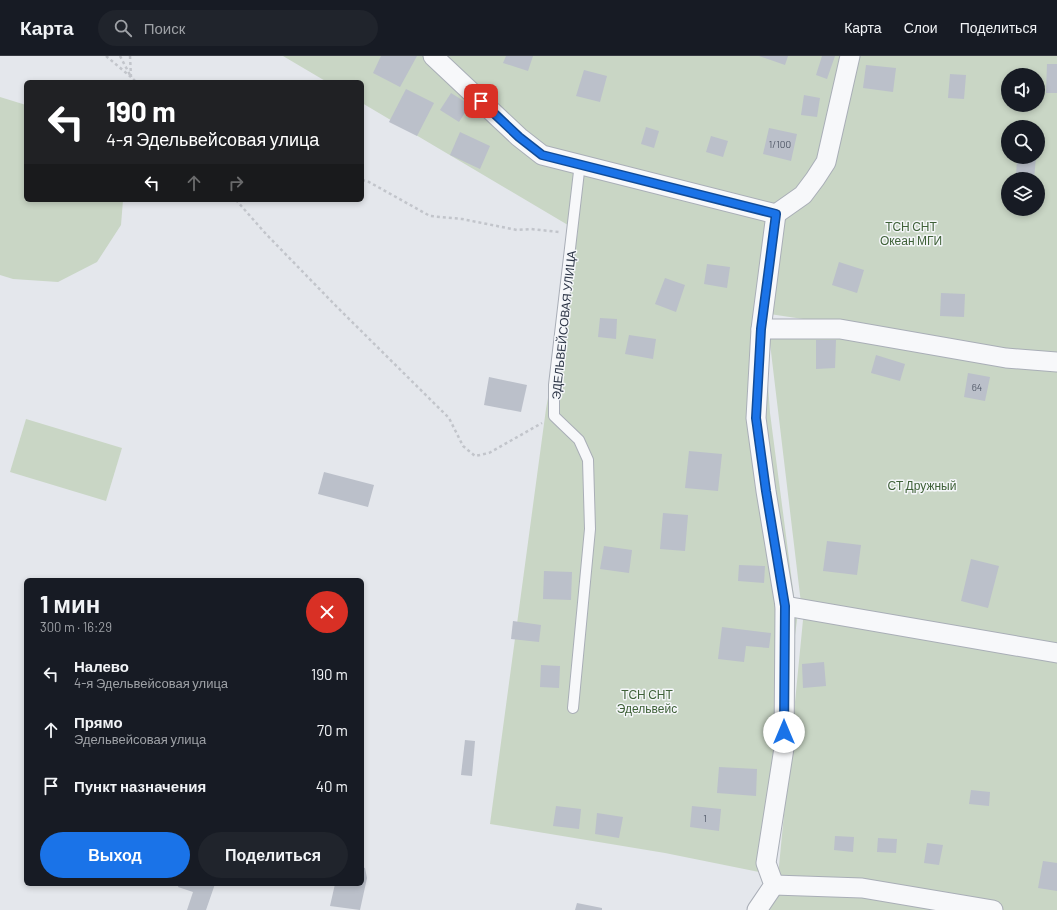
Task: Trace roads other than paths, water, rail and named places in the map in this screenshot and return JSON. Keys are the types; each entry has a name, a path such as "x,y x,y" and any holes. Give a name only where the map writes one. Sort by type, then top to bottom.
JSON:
{"street":[{"path":"433,56 519,137 542,155 580,163 776,214"},
{"path":"774,885 766,863 784,748 785,606 766,491 756,418 761,329 776,214 803,195 816,180 826,162 850,56"},
{"path":"761,329 840,329 1006,358 1057,362"},
{"path":"785,606 1057,653"},
{"path":"757,910 774,885"},
{"path":"774,885 862,888 993,910"}],"lane":[{"name":"ЭДЕЛЬВЕЙСОВАЯ УЛИЦА","path":"573,708 590,529 588,460 579,440 554,416 554,385 580,163"}],"park label":[{"name":"ТСН СНТ Океан МГИ","path":"911,233"},
{"name":"СТ Дружный","path":"922,485"},
{"name":"ТСН СНТ Эдельвейс","path":"647,701"}]}
